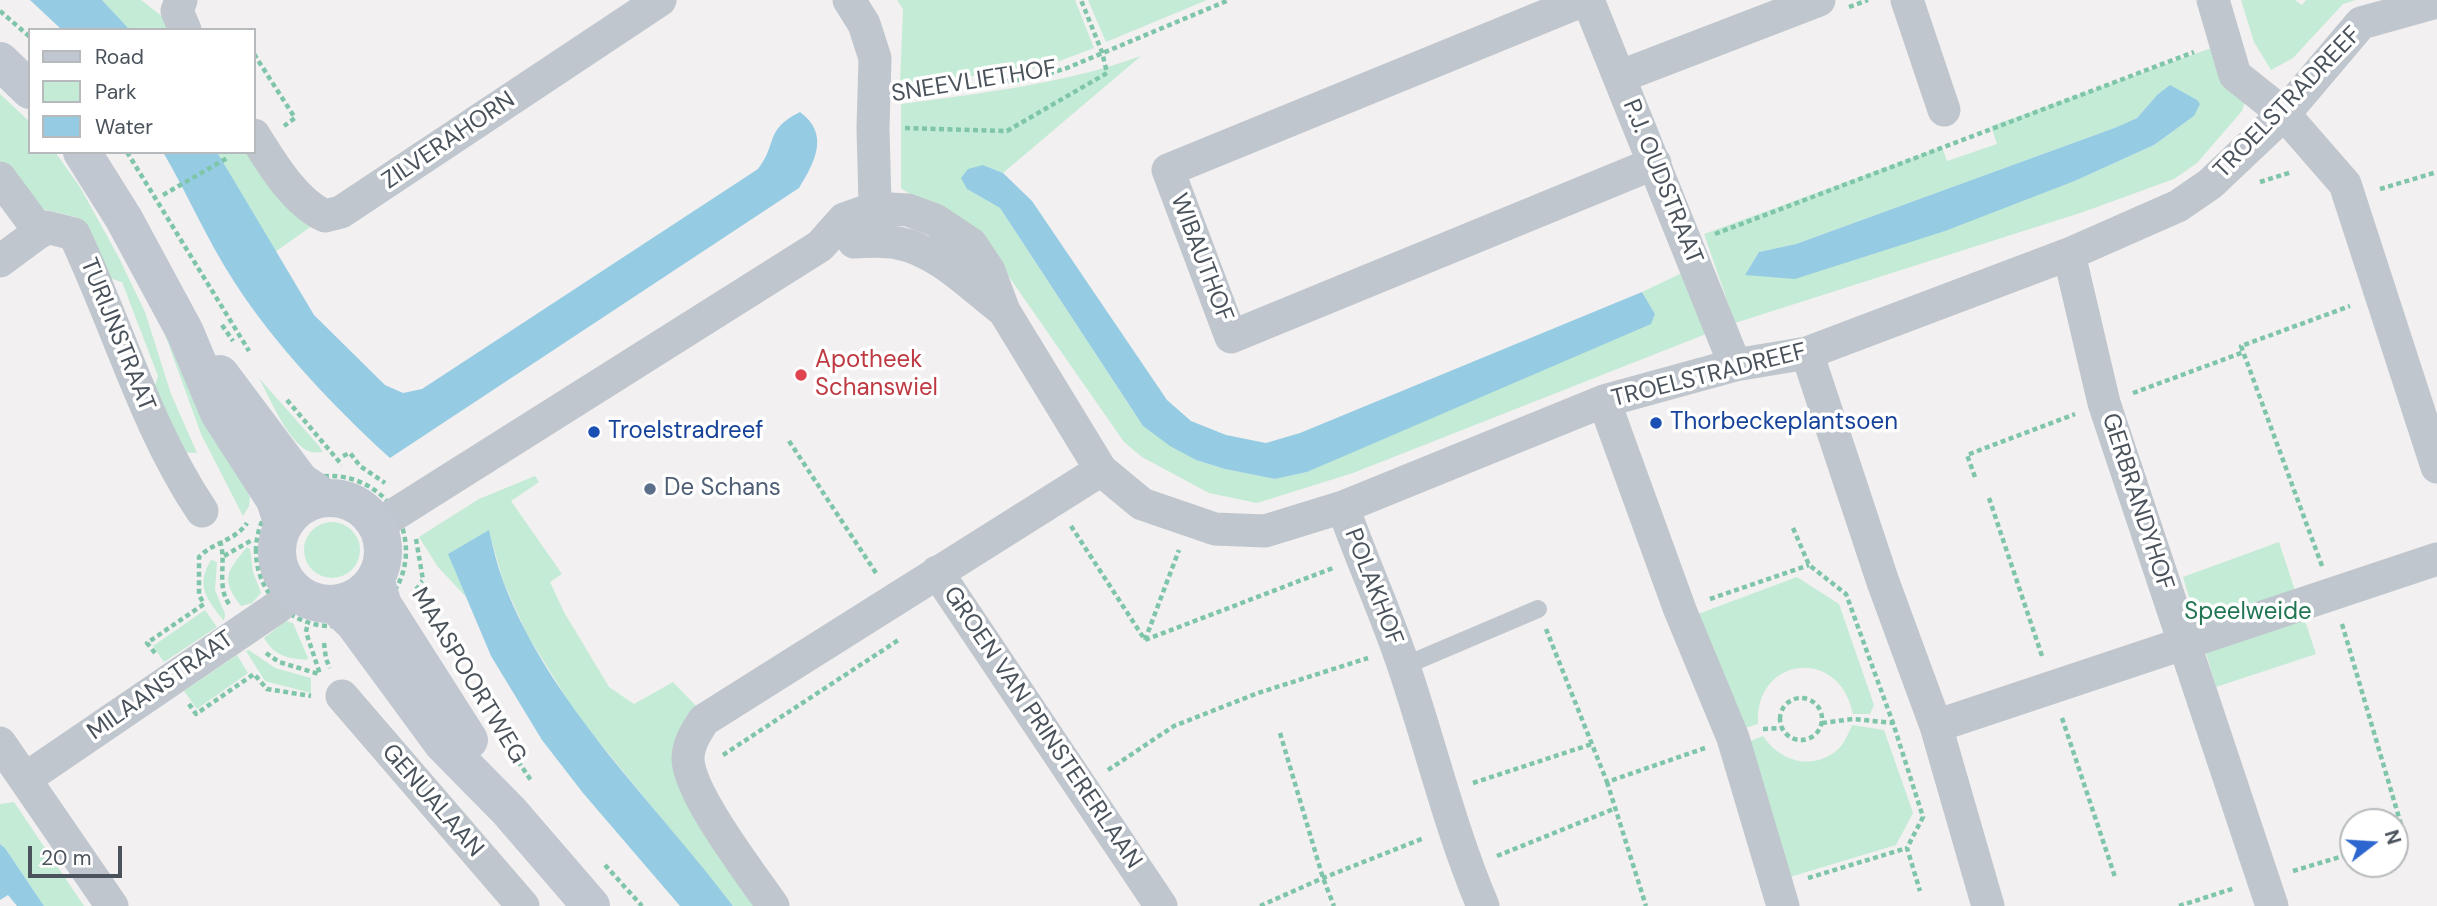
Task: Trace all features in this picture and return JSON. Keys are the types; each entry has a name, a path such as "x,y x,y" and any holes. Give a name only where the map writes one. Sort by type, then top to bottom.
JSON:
{"main road":[{"path":"0,61 28,88"},
{"path":"83,154 118,207 185,332 219,413 275,500 270,532"},
{"path":"185,332 240,398 300,481 338,488"},
{"path":"316,614 349,600 388,577 381,564 383,552 376,526 367,513 355,505 337,499 338,488"},
{"path":"270,532 295,511 338,488"},
{"name":"MAASPOORTWEG","path":"270,532 277,547 278,563 283,576 316,614 354,623 443,744 524,801"},
{"name":"MAASPOORTWEG","path":"388,577 383,605 463,729 524,801 592,906"}],"street":[{"path":"181,0 177,11 184,28"},
{"name":"ZILVERAHORN","path":"256,138 312,210 325,216 341,212 660,0"},
{"path":"849,0 864,24 875,58 873,113 876,242"},
{"name":"P.J. OUDSTRAAT","path":"1586,0 1655,163 1735,365"},
{"name":"WIBAUTHOF","path":"1586,0 1168,170 1231,337 1655,163"},
{"path":"1619,77 1819,0"},
{"path":"1907,0 1944,110"},
{"path":"2213,0 2235,75 2284,114 2345,184 2437,467"},
{"name":"TROELSTRADREEF","path":"376,526 820,246 844,219 875,208 908,210 935,220 971,244 989,271 1004,311 1101,470 1142,504 1215,529 1265,531 1343,507 1604,401 1735,365 1807,353 2069,254 2178,206 2210,184 2284,114 2361,23 2437,2"},
{"path":"0,178 40,232 0,261"},
{"name":"TURIJNSTRAAT","path":"40,232 46,227 74,234 92,270 137,388 170,457 202,511"},
{"name":"TROELSTRADREEF","path":"820,246 848,242 899,243 952,268 1004,311"},
{"name":"GERBRANDYHOF","path":"2069,254 2104,403 2272,906"},
{"path":"1807,353 1883,582 1936,726 1988,906"},
{"path":"1604,401 1680,610 1733,738 1781,897"},
{"name":"GROEN VAN PRINSTERERLAAN","path":"1101,470 937,572 1161,906"},
{"name":"POLAKHOF","path":"1343,507 1400,658 1441,793 1467,869 1483,906"},
{"path":"1936,726 2437,559"},
{"path":"773,906 702,801 691,776 688,758 691,739 704,720 937,572"},
{"name":"MILAANSTRAAT","path":"25,779 279,606 316,614"},
{"name":"GENUALAAN","path":"331,685 523,906"},
{"path":"0,743 112,906"}],"lane":[{"name":"POLAKHOF","path":"1400,658 1538,609"}],"path":[{"path":"873,113 1007,131 1107,73 1082,0"},
{"name":"SNEEVLIETHOF","path":"873,113 1034,78 1067,68 1229,0"},
{"path":"0,11 28,35"},
{"path":"256,57 295,118 282,127 289,138"},
{"path":"128,154 255,361"},
{"path":"163,195 234,154"},
{"path":"2350,199 2437,172"},
{"path":"2381,295 2241,346 2333,594 2396,808"},
{"path":"279,390 338,488"},
{"path":"789,441 894,600"},
{"path":"343,456 350,453 360,466 389,486"},
{"path":"1055,498 1145,640"},
{"path":"1145,640 1191,521"},
{"path":"1781,897 1907,848 1923,817 1893,723 1846,594 1809,565 1793,528"},
{"path":"416,530 423,580 421,582"},
{"path":"224,556 247,541 270,532"},
{"path":"172,679 147,643 204,604 199,595 199,557 206,550 221,543 224,556 222,585 233,610"},
{"path":"1145,640 1360,557"},
{"path":"1680,610 1809,565"},
{"name":"MAASPOORTWEG","path":"388,577 425,595 450,643"},
{"path":"1538,609 1607,782 1646,906"},
{"path":"316,614 331,685"},
{"path":"316,614 306,632 331,685"},
{"path":"691,776 910,632"},
{"path":"258,645 279,662 331,685"},
{"path":"1081,788 1174,726 1258,693 1400,658"},
{"path":"196,715 254,674 267,689 311,696 331,685"},
{"path":"1799,698 1815,702 1822,716 1822,723 1815,735 1801,741 1792,738 1781,728 1780,713 1789,702 1799,698"},
{"path":"1822,723 1853,719 1936,726"},
{"path":"1607,782 1733,738 1760,730 1781,728"},
{"path":"1280,733 1323,878 1335,906"},
{"name":"MAASPOORTWEG","path":"503,738 524,801"},
{"path":"1441,793 1592,744"},
{"path":"1467,869 1616,808"},
{"path":"1260,906 1453,827"},
{"path":"1907,848 1920,891"},
{"path":"600,859 642,906"}],"green space":[{"path":"102,0 141,0 177,28 128,28"},
{"path":"897,0 1075,0 1094,48 1046,66 1020,71 900,84 903,9"},
{"path":"1088,0 1207,0 1106,42"},
{"path":"2241,0 2295,0 2302,5 2306,0 2356,0 2343,4 2293,58 2271,70 2254,42"},
{"path":"2220,45 2246,99 2242,111 2197,163 2174,179 2083,212 1735,323 1704,234 1942,147 1947,161 1997,144 1991,126","holes":["2157,95 2194,116 2154,145 2077,180 1745,275 1759,252 1796,244 2117,127 2137,118"]},
{"path":"1141,56 1003,173 983,165 967,189 1000,208 1143,426 1196,460 1275,479 1307,472 1655,314 1642,292 1684,272 1706,334 1353,473 1257,503 1209,493 1142,457 1124,442 991,251 901,188 901,104 1053,81"},
{"path":"0,94 28,120 28,154 56,154 80,187 118,256 145,312 171,394 197,453 180,452 153,392 158,376 122,282 109,278 102,268 79,218 35,207 0,161"},
{"path":"218,154 256,154 319,221 275,252"},
{"path":"163,329 250,497 249,506 243,516 201,434"},
{"path":"259,378 323,452 311,452 295,441"},
{"path":"535,476 539,482 511,501 562,574 550,582 564,612 609,687 634,704 673,682 698,708 685,746 770,906 733,906 577,715 528,636 503,581 489,531 449,554 466,597 438,567 419,537 479,499"},
{"path":"332,522 343,524 352,530 358,539 358,561 352,570 343,576 332,578 321,576 312,570 306,561 304,550 306,539 312,530 321,524"},
{"name":"Speelweide","path":"2279,542 2316,654 2216,687 2183,577"},
{"path":"247,547 250,549 253,572 261,593 252,603 241,606 228,582 231,569"},
{"path":"211,560 217,562 215,590 225,614 224,621 205,592 204,577"},
{"path":"1797,577 1839,604 1874,705 1870,714 1853,714 1845,692 1832,677 1816,669 1799,668 1783,673 1769,684 1760,702 1758,724 1745,728 1698,614"},
{"path":"205,610 217,627 164,662 153,646"},
{"path":"286,621 293,623 307,660 282,655 272,649 264,638"},
{"path":"249,650 275,668 311,678 311,693 265,681 246,651"},
{"path":"237,655 248,673 197,709 184,691"},
{"path":"1852,725 1884,730 1913,813 1896,845 1780,880 1750,741 1763,736 1780,753 1801,761 1812,761 1833,754 1842,745"},
{"path":"14,802 84,906 44,906 0,844 0,804"}],"water":[{"path":"30,0 102,0 128,28 60,28"},
{"path":"2170,85 2197,100 2200,104 2194,116 2154,145 2077,180 1945,231 1795,279 1745,275 1759,252 1796,244 2117,127 2137,118 2157,95"},
{"path":"800,112 815,130 817,139 814,158 799,188 390,458 348,419 268,329 235,283 164,154 218,154 314,315 385,385 403,393 422,389 758,169 776,131"},
{"path":"983,165 1003,173 1032,201 1167,400 1191,421 1226,435 1266,443 1300,433 1642,292 1655,314 1651,324 1307,472 1275,479 1225,469 1196,460 1170,446 1143,426 1000,208 967,189 961,178 968,169"},
{"path":"489,530 503,581 523,627 548,670 606,751 733,906 680,906 583,793 542,740 491,656 448,554"},
{"path":"0,844 44,906 17,906 8,895 0,900"}],"place":[{"name":"Apotheek Schanswiel","path":"801,375"},
{"name":"Thorbeckeplantsoen","path":"1656,423"},
{"name":"Troelstradreef","path":"594,432"},
{"name":"De Schans","path":"650,489"}]}
